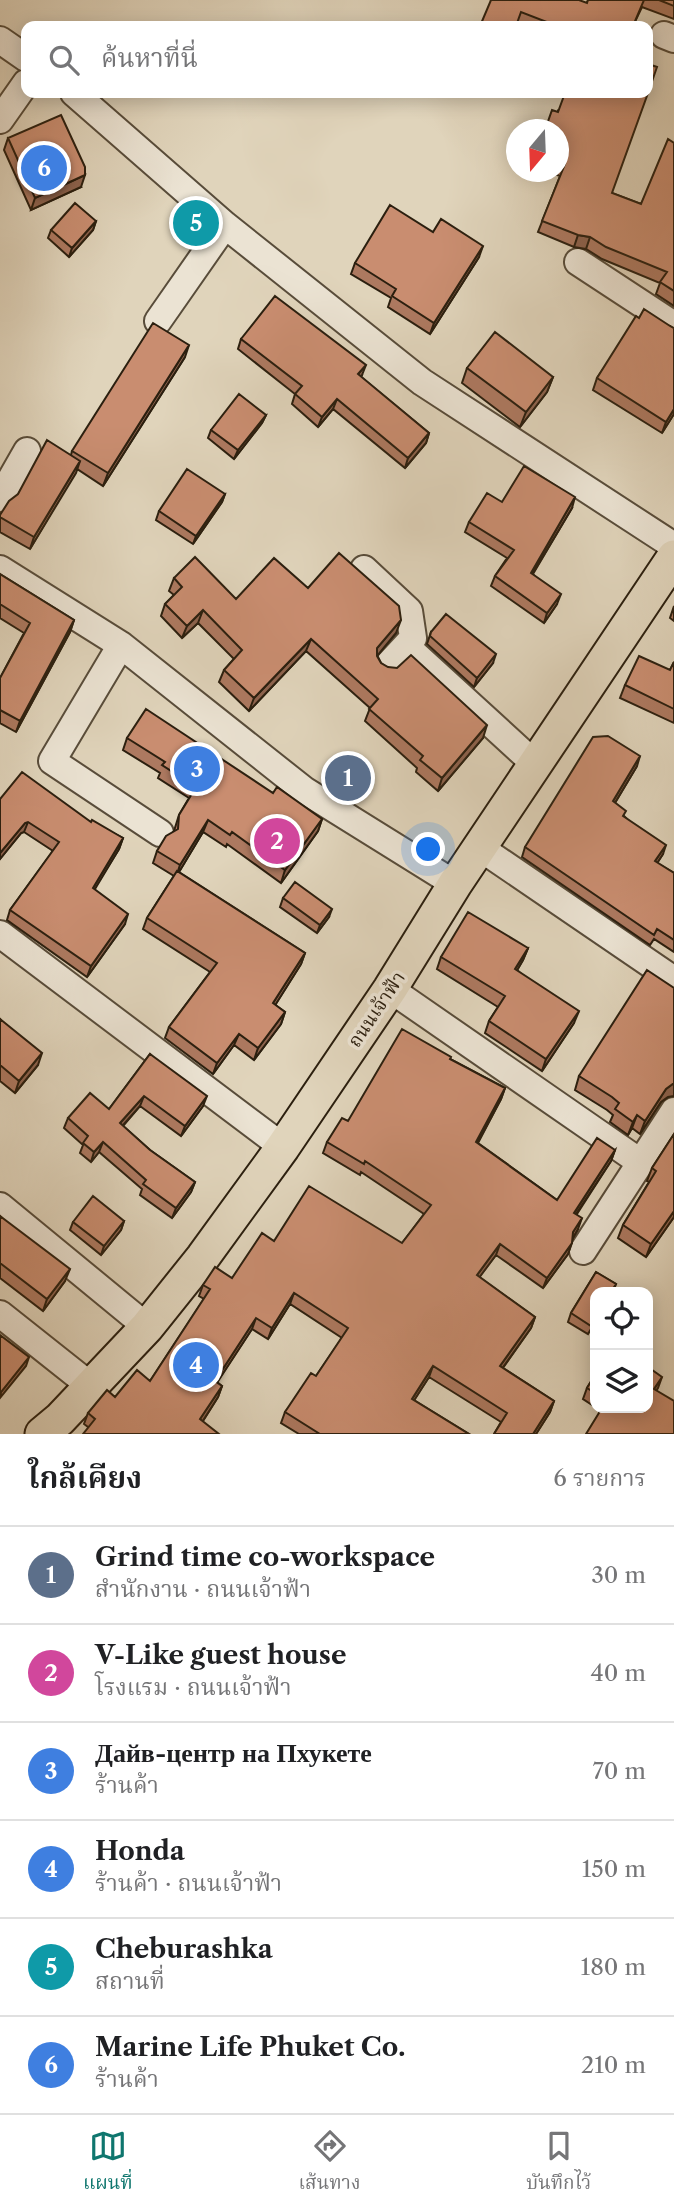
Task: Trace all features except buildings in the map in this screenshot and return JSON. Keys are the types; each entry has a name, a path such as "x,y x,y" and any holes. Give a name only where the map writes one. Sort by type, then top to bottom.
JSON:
{"main road":[{"name":"ถนนเจ้าฟ้า","path":"42,1434 92,1387 147,1327 203,1257 283,1146 390,989 479,847 674,557"}],"street":[{"path":"0,40 21,55"},
{"path":"0,120 21,90"},
{"path":"80,98 225,225 422,382 674,546"},
{"path":"158,321 225,225"},
{"path":"578,262 674,325"},
{"path":"0,498 27,451"},
{"path":"0,569 121,645 304,790 455,884"},
{"path":"364,569 409,611 413,638 397,656 535,764"},
{"path":"121,645 52,761 160,834"},
{"path":"479,847 674,980"},
{"path":"0,934 283,1146"},
{"path":"390,989 640,1162"},
{"path":"583,1251 674,1111"},
{"path":"0,1206 147,1327"},
{"path":"0,1314 92,1387"}],"place":[{"name":"Marine Life Phuket Co.","path":"44,168"},
{"name":"Cheburashka","path":"196,223"},
{"name":"Дайв-центр на Пхукете","path":"197,769"},
{"name":"Grind time co-workspace","path":"348,778"},
{"name":"V-Like guest house","path":"277,841"},
{"name":"Honda","path":"196,1365"}]}
